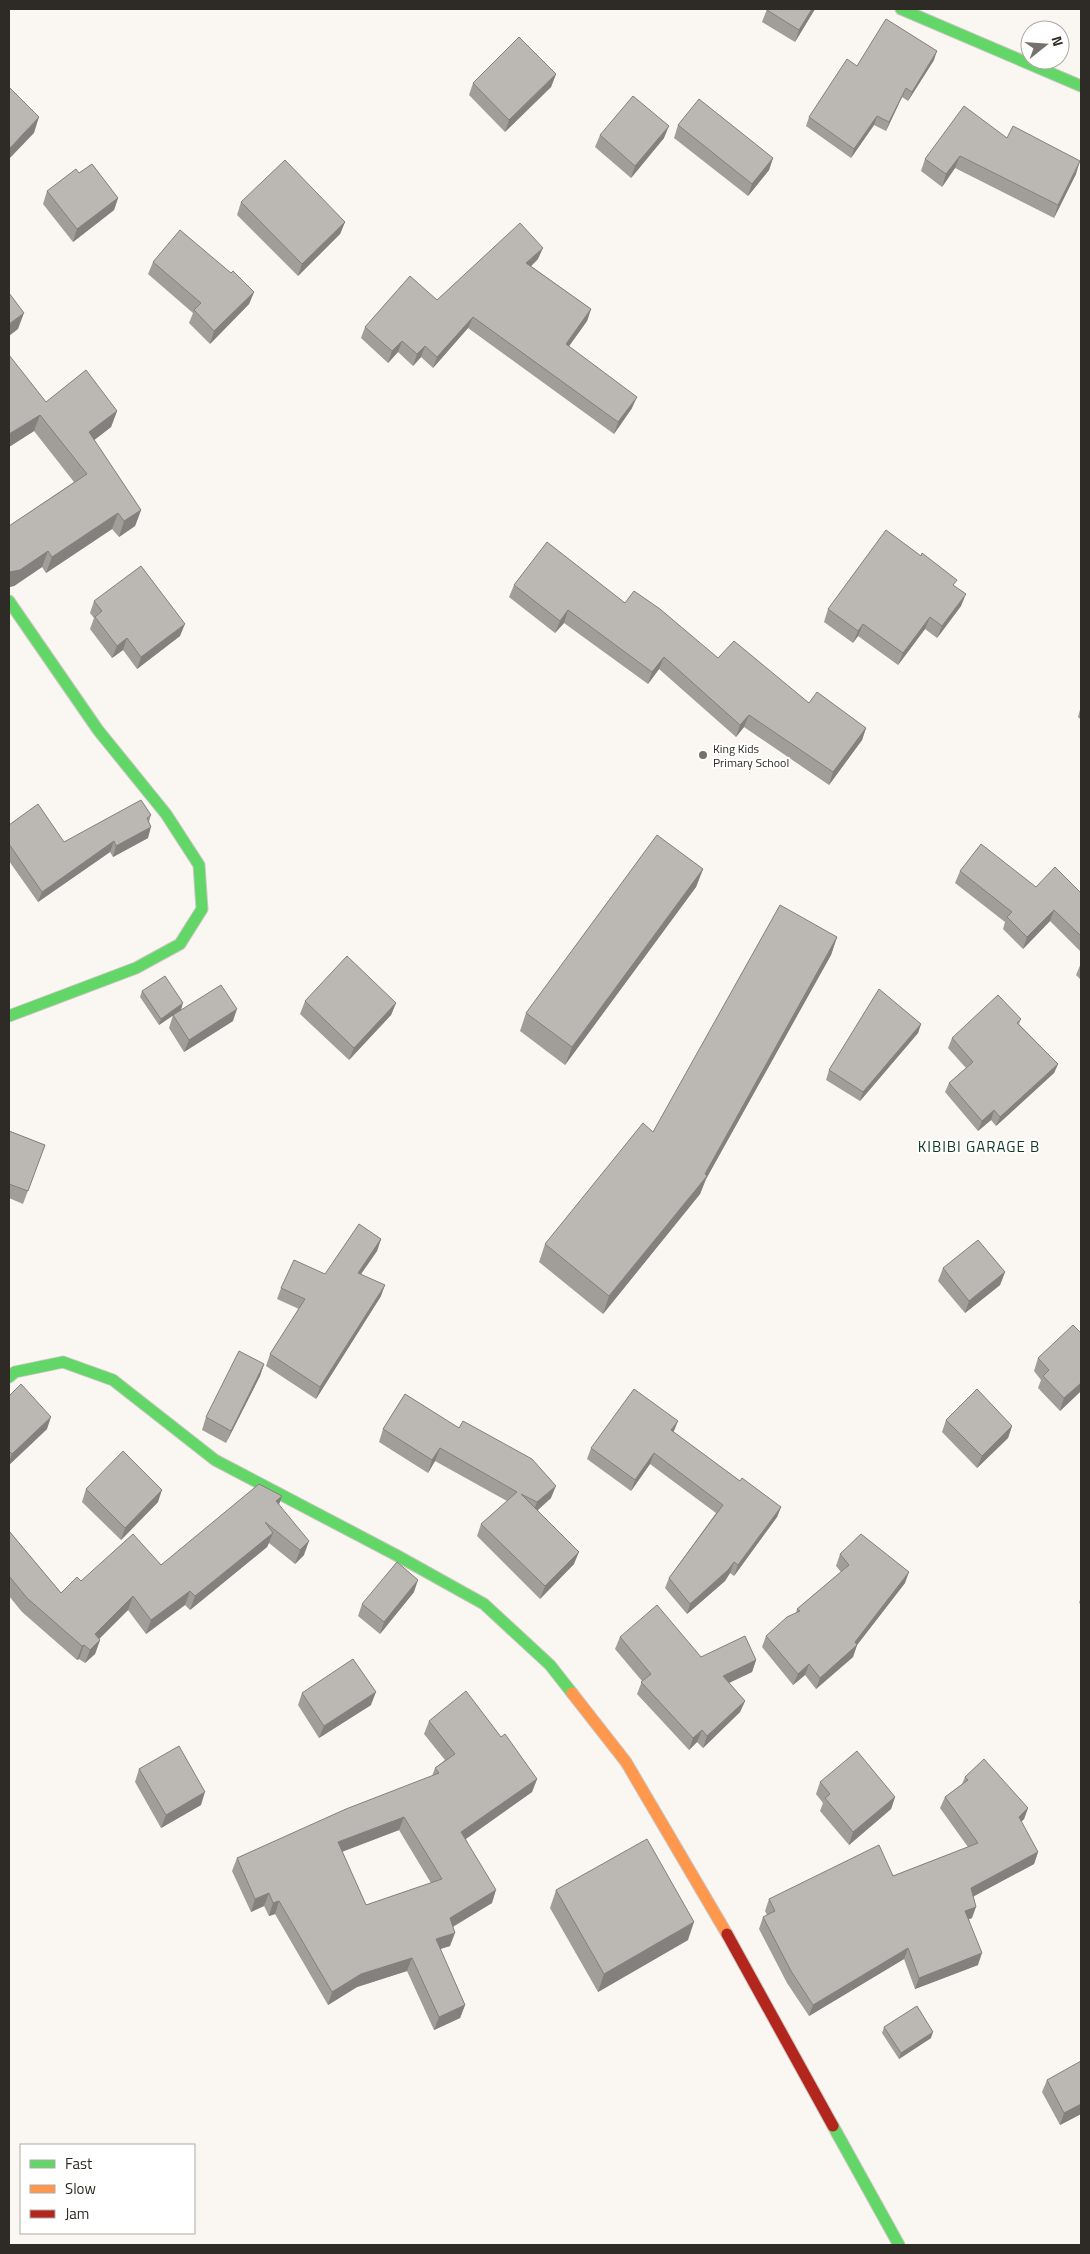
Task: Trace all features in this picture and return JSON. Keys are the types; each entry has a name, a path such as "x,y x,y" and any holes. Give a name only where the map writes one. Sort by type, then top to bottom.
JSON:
{"street":[{"path":"901,9 1081,86"},
{"path":"9,600 98,730 166,814 200,865 202,909 180,944 136,968 9,1016"},
{"path":"9,1377 15,1372 63,1362 113,1380 215,1460 396,1555 484,1604 550,1665 626,1762 704,1893 899,2245"}],"building":[{"path":"767,9 812,9 799,30"},
{"path":"886,19 937,51 912,92 906,88 889,122 877,116 854,149 809,117 847,59 857,66"},
{"path":"519,37 556,74 509,120 473,83"},
{"path":"9,87 39,117 9,149"},
{"path":"633,96 669,126 635,166 600,135"},
{"path":"699,99 773,158 752,184 678,125"},
{"path":"964,106 1007,138 1013,126 1080,161 1058,205 960,156 946,174 925,159"},
{"path":"285,160 345,222 302,264 241,202"},
{"path":"92,164 118,198 77,229 47,191 76,169 79,173"},
{"path":"520,223 543,248 526,263 591,309 566,344 637,397 618,422 473,317 437,357 425,346 417,354 402,341 392,351 365,327 410,276 437,300"},
{"path":"180,230 231,273 233,271 254,292 214,331 194,310 201,303 153,262"},
{"path":"9,293 24,313 9,324"},
{"path":"9,355 46,402 86,370 117,411 89,432 141,510 124,521 118,513 52,557 48,551 20,570 9,572 9,526 87,474 40,415 9,434"},
{"path":"886,530 921,556 922,553 957,580 953,585 966,594 942,626 930,617 903,653 863,624 858,631 828,609"},
{"path":"547,542 625,603 634,591 660,609 718,658 734,641 809,703 817,692 866,728 833,772 749,715 740,725 664,657 652,672 568,610 560,621 514,585"},
{"path":"141,566 185,624 141,657 127,638 117,646 95,617 102,611 94,601"},
{"path":"141,800 151,815 147,818 151,827 116,846 114,841 42,892 9,844 9,825 38,804 64,842"},
{"path":"657,835 703,869 572,1047 526,1013"},
{"path":"981,844 1036,887 1055,867 1081,893 1081,936 1054,910 1027,937 1007,917 1012,912 960,871"},
{"path":"780,905 837,937 705,1174 707,1176 609,1296 545,1244 643,1123 653,1132"},
{"path":"347,956 396,1003 354,1048 305,1001"},
{"path":"165,976 183,1003 161,1019 142,991"},
{"path":"221,985 237,1009 189,1040 173,1015"},
{"path":"879,989 921,1024 863,1092 829,1070"},
{"path":"998,995 1021,1019 1017,1023 1058,1064 1000,1117 994,1110 982,1121 949,1083 973,1062 952,1038"},
{"path":"9,1131 45,1145 28,1191 9,1184"},
{"path":"359,1224 381,1239 358,1273 385,1285 320,1387 270,1354 305,1299 281,1288 294,1260 325,1274"},
{"path":"978,1240 1005,1272 969,1301 943,1268"},
{"path":"1073,1325 1081,1333 1081,1383 1064,1398 1043,1376 1049,1370 1038,1358"},
{"path":"239,1351 264,1364 231,1431 206,1417"},
{"path":"21,1384 51,1417 12,1454 9,1451 9,1396"},
{"path":"634,1389 678,1421 671,1430 740,1481 742,1478 781,1507 738,1565 734,1562 728,1570 690,1604 669,1578 723,1505 654,1453 635,1480 591,1448"},
{"path":"977,1389 1012,1426 982,1456 946,1420"},
{"path":"405,1394 459,1428 463,1421 532,1459 556,1486 537,1502 521,1494 579,1552 545,1586 481,1524 517,1492 440,1448 432,1460 383,1429"},
{"path":"123,1451 162,1490 125,1528 86,1489"},
{"path":"259,1484 282,1496 276,1501 309,1541 300,1550 265,1522 273,1533 195,1596 190,1591 151,1620 133,1596 95,1634 100,1640 90,1650 84,1645 82,1646 27,1598 9,1576 9,1531 61,1593 77,1577 81,1581 133,1534 161,1565"},
{"path":"861,1534 909,1572 855,1642 857,1645 820,1678 809,1664 798,1674 766,1636 787,1617 800,1611 797,1609 849,1565 840,1554"},
{"path":"397,1562 418,1580 384,1622 362,1604"},
{"path":"657,1605 701,1657 745,1636 756,1660 723,1676 745,1701 707,1736 702,1730 693,1738 641,1682 651,1674 620,1637"},
{"path":"353,1659 376,1692 324,1726 302,1693"},
{"path":"466,1691 501,1737 505,1734 537,1779 461,1832 496,1890 450,1918 455,1933 436,1939 465,2005 439,2017 412,1958 361,1974 332,1992 279,1901 273,1903 269,1893 255,1899 237,1858 346,1809 439,1773 435,1768 455,1754 429,1721","holes":["404,1817 442,1879 366,1905 338,1842"]},
{"path":"179,1746 205,1792 166,1815 139,1769"},
{"path":"857,1751 895,1797 853,1832 825,1798 830,1794 820,1782"},
{"path":"984,1759 1028,1808 1019,1817 1038,1852 971,1888 976,1907 965,1911 982,1953 919,1978 908,1948 813,2005 791,1971 763,1917 775,1911 769,1899 879,1845 893,1876 978,1843 945,1797 968,1780 965,1777"},
{"path":"647,1839 694,1922 604,1974 556,1890"},
{"path":"917,2006 933,2032 901,2053 884,2027"},
{"path":"1081,2061 1081,2104 1064,2113 1047,2080"}],"traffic: fast":[{"path":"901,9 1081,86"},
{"path":"9,601 98,730 166,814 199,865 202,909 180,944 136,968 9,1016"},
{"path":"9,1377 15,1372 63,1362 113,1380 215,1460 396,1555 484,1604 550,1665 572,1693"},
{"path":"833,2126 899,2245"}],"traffic: slow":[{"path":"572,1693 626,1762 727,1934"}],"traffic: jam":[{"path":"727,1934 833,2126"}],"place":[{"name":"King Kids Primary School","path":"703,755"}],"district":[{"name":"KIBIBI GARAGE B","path":"979,1146"}]}
